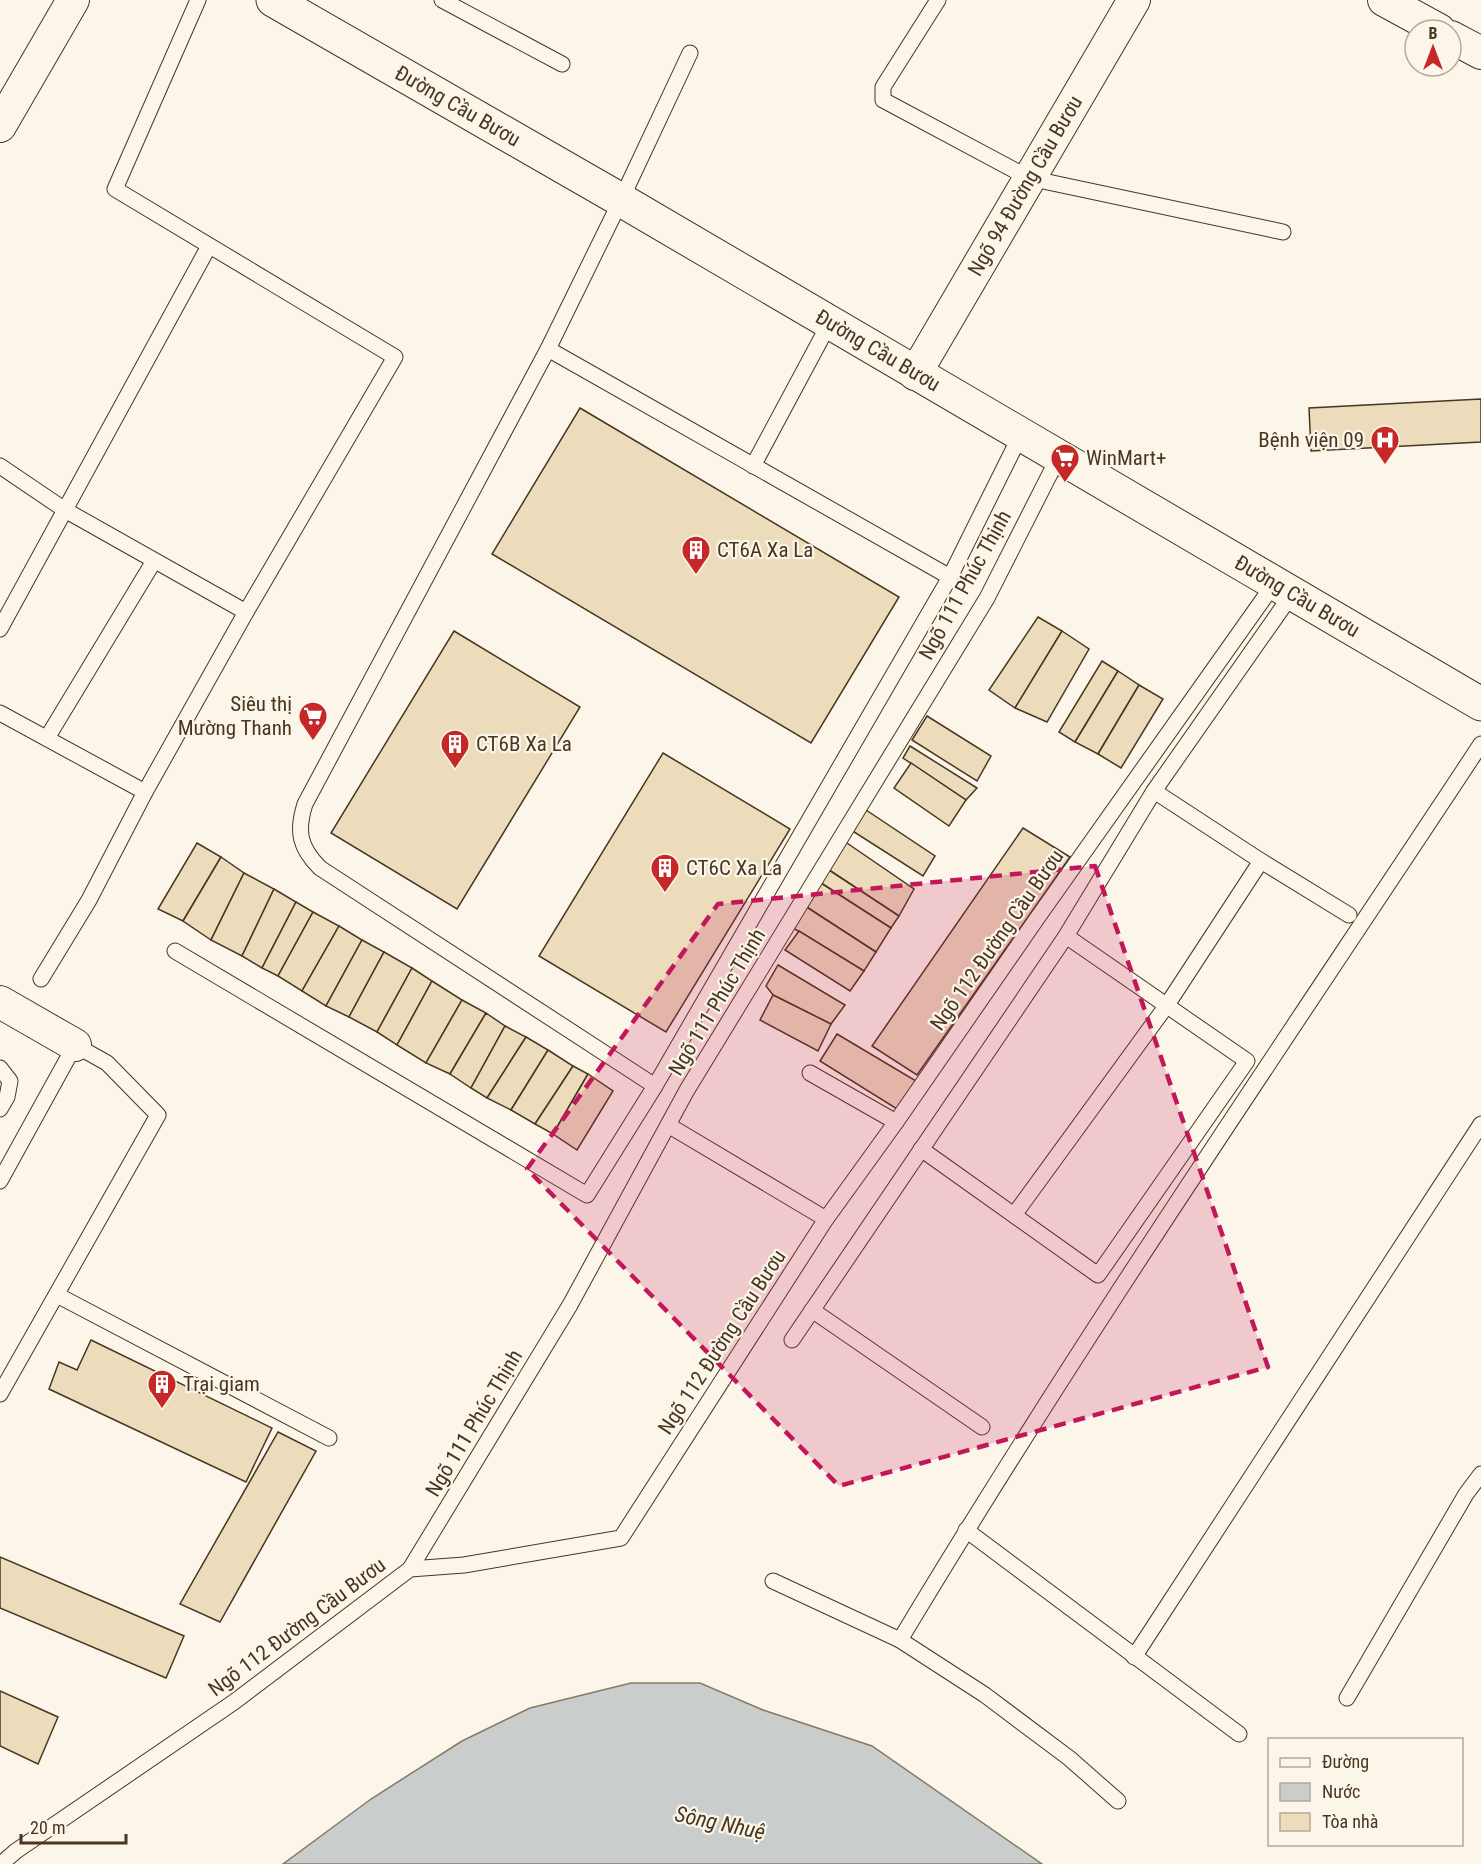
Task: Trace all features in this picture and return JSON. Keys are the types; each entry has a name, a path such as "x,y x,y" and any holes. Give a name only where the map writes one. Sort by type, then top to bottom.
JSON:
{"main road":[{"name":"Đường Cầu Bươu","path":"273,0 1481,704"}],"street":[{"path":"0,126 73,0"},
{"name":"Ngõ 94 Đường Cầu Bươu","path":"915,374 1134,0"},
{"path":"1384,0 1417,18"},
{"path":"1463,43 1481,53"},
{"path":"0,1002 75,1045"}],"lane":[{"path":"41,979 89,900 145,792 246,612 395,357 115,189 198,0"},
{"path":"442,0 562,64"},
{"path":"938,0 883,87 883,100 1029,178 1283,232"},
{"path":"655,1086 320,868 306,853 301,842 301,816 304,804 548,349 621,201 690,53"},
{"path":"0,628 209,246"},
{"path":"753,466 829,324"},
{"path":"548,349 950,577"},
{"path":"175,951 587,1195 655,1086 950,577 1021,434"},
{"name":"Ngõ 111 Phúc Thịnh","path":"410,1569 570,1305 687,1090 987,598 1059,456"},
{"path":"0,465 65,510 246,612"},
{"path":"47,738 154,561"},
{"path":"792,1340 1066,936 1154,791 1283,589"},
{"name":"Ngõ 112 Đường Cầu Bươu","path":"1,1864 16,1851 234,1702 410,1569 464,1564 621,1538 826,1219 1038,917 1283,589"},
{"path":"0,712 145,792"},
{"path":"900,1640 966,1530 1259,1076 1481,744"},
{"path":"1154,791 1349,915"},
{"path":"1014,1215 1167,1005 1261,861"},
{"path":"921,1149 1098,1275 1247,1061 1066,936"},
{"path":"0,1181 75,1045 107,1063 158,1115 0,1394"},
{"path":"0,1068 10,1080 7,1097 0,1109"},
{"path":"810,1073 896,1122"},
{"path":"1134,1657 1481,1124"},
{"path":"668,1125 826,1219"},
{"path":"57,1295 329,1438"},
{"path":"812,1310 982,1427"},
{"path":"1347,1698 1466,1494 1481,1474"},
{"path":"966,1530 1239,1734"},
{"path":"773,1581 900,1640 994,1701 1069,1758 1118,1801"}],"highlighted area":[{"path":"1095,866 1268,1367 839,1486 527,1169 718,904"}],"water":[{"name":"Sông Nhuệ","path":"631,1683 700,1683 763,1710 872,1746 1042,1864 283,1864 371,1799 462,1741 530,1708"}],"building":[{"path":"1481,399 1481,442 1311,451 1309,408"},
{"name":"CT6A Xa La","path":"580,408 899,597 811,743 492,554"},
{"path":"1038,617 1062,631 1015,708 989,690"},
{"name":"CT6B Xa La","path":"454,631 580,707 457,909 331,833"},
{"path":"1062,631 1089,649 1047,722 1015,708"},
{"path":"1102,661 1118,671 1075,742 1059,732"},
{"path":"1118,671 1139,685 1098,754 1075,742"},
{"path":"1139,685 1163,699 1121,768 1098,754"},
{"path":"927,716 991,756 977,781 912,740"},
{"path":"910,746 977,788 966,800 903,758"},
{"name":"CT6C Xa La","path":"663,753 790,829 666,1032 539,956"},
{"path":"911,763 966,800 949,826 894,788"},
{"path":"866,810 935,856 923,876 851,830"},
{"path":"1023,828 1070,857 917,1075 872,1046"},
{"path":"844,841 914,889 899,916 829,870"},
{"path":"197,843 221,857 183,921 158,909"},
{"path":"221,857 244,873 211,940 183,921"},
{"path":"829,870 899,916 891,928 821,883"},
{"path":"244,873 274,889 242,956 211,940"},
{"path":"821,883 891,928 876,952 805,906"},
{"path":"274,889 296,902 262,968 242,956"},
{"path":"296,902 313,912 278,976 262,968"},
{"path":"805,906 876,952 864,971 793,928"},
{"path":"313,912 339,926 302,991 278,976"},
{"path":"339,926 362,940 326,1006 302,991"},
{"path":"799,931 864,971 850,991 785,950"},
{"path":"362,940 384,952 349,1017 326,1006"},
{"path":"384,952 412,968 377,1032 349,1017"},
{"path":"778,965 845,1005 831,1024 773,995 766,986"},
{"path":"412,968 432,981 397,1045 377,1032"},
{"path":"432,981 462,1000 426,1063 397,1045"},
{"path":"773,995 831,1024 818,1051 760,1020"},
{"path":"462,1000 486,1013 450,1074 426,1063"},
{"path":"486,1013 505,1026 471,1088 450,1074"},
{"path":"505,1026 526,1037 487,1098 471,1088"},
{"path":"837,1034 916,1081 897,1109 820,1061"},
{"path":"526,1037 548,1050 511,1110 487,1098"},
{"path":"548,1050 573,1066 535,1124 511,1110"},
{"path":"573,1066 588,1074 553,1134 535,1124"},
{"path":"588,1074 613,1091 577,1150 553,1134"},
{"name":"Trại giam","path":"91,1340 272,1428 246,1482 49,1389 59,1362 77,1370"},
{"name":"Trại giam","path":"278,1432 316,1451 220,1622 180,1604"},
{"path":"0,1557 184,1636 166,1678 0,1608"},
{"path":"0,1691 58,1717 38,1764 0,1746"}],"place":[{"name":"Bệnh viện 09","path":"1385,466"},
{"name":"WinMart+","path":"1065,484"},
{"name":"CT6A Xa La","path":"696,576"},
{"name":"Siêu thị Mường Thanh","path":"313,742"},
{"name":"CT6B Xa La","path":"455,770"},
{"name":"CT6C Xa La","path":"665,894"},
{"name":"Trại giam","path":"162,1410"}]}
